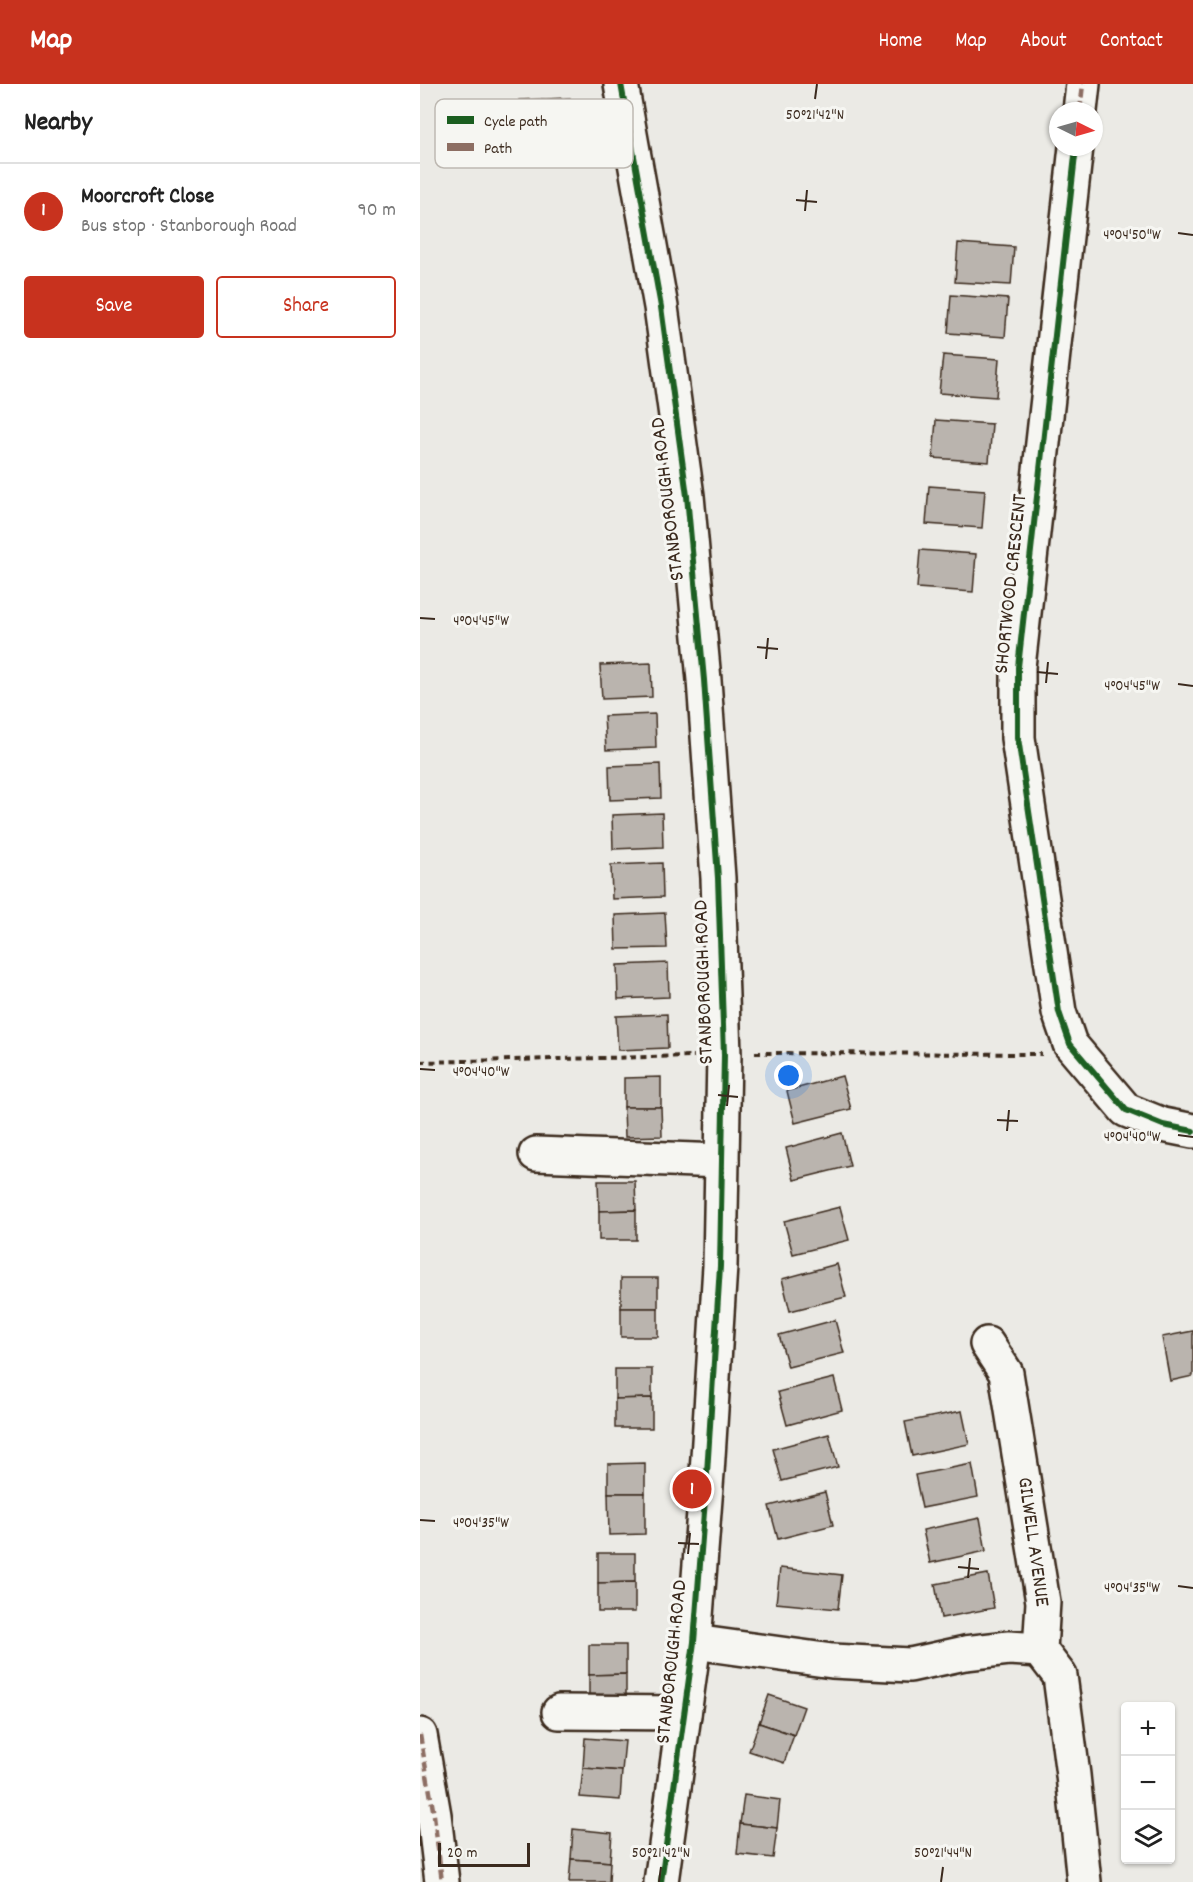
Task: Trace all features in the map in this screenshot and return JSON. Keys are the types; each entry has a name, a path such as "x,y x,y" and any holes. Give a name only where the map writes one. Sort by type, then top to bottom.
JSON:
{"street":[{"name":"STANBOROUGH ROAD","path":"621,84 624,99"},
{"path":"1081,102 1083,84"},
{"name":"STANBOROUGH ROAD","path":"633,151 661,308 687,496 704,680 718,878 724,1055 720,1266 694,1642 661,1882"},
{"name":"SHORTWOOD CRESCENT","path":"1075,156 1018,667 1018,738 1059,1012 1070,1044 1126,1110 1163,1125 1193,1131"},
{"path":"536,1154 722,1161"},
{"name":"GILWELL AVENUE","path":"987,1344 1006,1373 1043,1602 1040,1650"},
{"path":"694,1642 832,1660 910,1665 965,1653 1009,1648 1040,1650 1060,1676 1084,1882"},
{"path":"559,1712 684,1713"},
{"path":"420,1735 434,1815 442,1882"}],"path":[{"path":"420,1062 756,1053 1078,1054"}],"building":[{"path":"958,243 1014,247 1011,285 955,282"},
{"path":"951,295 1008,299 1005,337 948,333"},
{"path":"943,355 999,359 996,397 939,393"},
{"path":"936,420 992,424 989,462 933,458"},
{"path":"929,486 985,490 982,528 926,524"},
{"path":"920,550 976,554 973,592 917,588"},
{"path":"651,663 652,697 602,699 600,665"},
{"path":"655,714 656,748 606,750 604,716"},
{"path":"660,764 661,798 610,800 609,766"},
{"path":"662,813 663,847 613,849 612,815"},
{"path":"662,863 663,897 612,899 611,865"},
{"path":"665,913 667,948 616,949 615,915"},
{"path":"668,963 669,997 618,999 617,965"},
{"path":"667,1014 668,1048 618,1050 616,1016"},
{"path":"842,1076 851,1109 795,1123 787,1091"},
{"path":"661,1077 661,1107 624,1107 624,1078"},
{"path":"624,1107 661,1107 662,1136 625,1137"},
{"path":"842,1133 850,1166 794,1180 786,1148"},
{"path":"598,1181 635,1181 636,1210 599,1211"},
{"path":"840,1207 849,1240 793,1254 784,1221"},
{"path":"636,1210 636,1240 599,1240 599,1211"},
{"path":"837,1264 846,1297 790,1311 782,1279"},
{"path":"621,1278 658,1278 658,1308 621,1308"},
{"path":"621,1308 658,1308 658,1337 621,1337"},
{"path":"835,1320 844,1353 788,1367 779,1335"},
{"path":"1193,1331 1193,1376 1170,1381 1162,1337"},
{"path":"615,1369 652,1369 652,1398 615,1399"},
{"path":"834,1378 842,1410 787,1425 778,1392"},
{"path":"652,1398 652,1428 615,1428 615,1399"},
{"path":"962,1411 969,1444 912,1456 905,1422"},
{"path":"829,1434 838,1467 782,1481 773,1449"},
{"path":"645,1463 645,1493 608,1493 608,1464"},
{"path":"972,1464 978,1497 922,1508 915,1475"},
{"path":"825,1492 833,1525 778,1539 769,1506"},
{"path":"608,1493 645,1493 645,1534 609,1535"},
{"path":"980,1518 986,1551 930,1563 923,1530"},
{"path":"598,1553 635,1553 635,1582 598,1583"},
{"path":"780,1568 842,1575 838,1609 776,1603"},
{"path":"988,1574 994,1608 941,1618 935,1584"},
{"path":"635,1582 635,1612 598,1612 598,1583"},
{"path":"589,1645 626,1645 626,1674 589,1675"},
{"path":"626,1674 626,1704 589,1704 589,1675"},
{"path":"769,1695 804,1707 794,1735 759,1723"},
{"path":"759,1723 794,1735 784,1763 749,1751"},
{"path":"585,1738 625,1741 622,1771 583,1768"},
{"path":"583,1768 622,1771 620,1800 580,1797"},
{"path":"744,1795 780,1800 777,1828 740,1824"},
{"path":"740,1824 777,1828 773,1858 737,1854"},
{"path":"573,1829 612,1833 610,1862 571,1859"},
{"path":"571,1859 610,1862 609,1882 569,1882"}],"marked path":[{"path":"1081,102 1083,84"},
{"path":"420,1735 434,1815 442,1882"}],"cycle path":[{"path":"621,84 624,99"},
{"path":"633,151 661,307 687,496 704,680 718,878 724,1055 720,1266 707,1473 694,1642 661,1882"},
{"path":"1075,156 1018,667 1018,738 1059,1012 1070,1044 1126,1110 1163,1125 1193,1131"}],"place":[{"name":"Moorcroft Close","path":"692,1489"}]}
